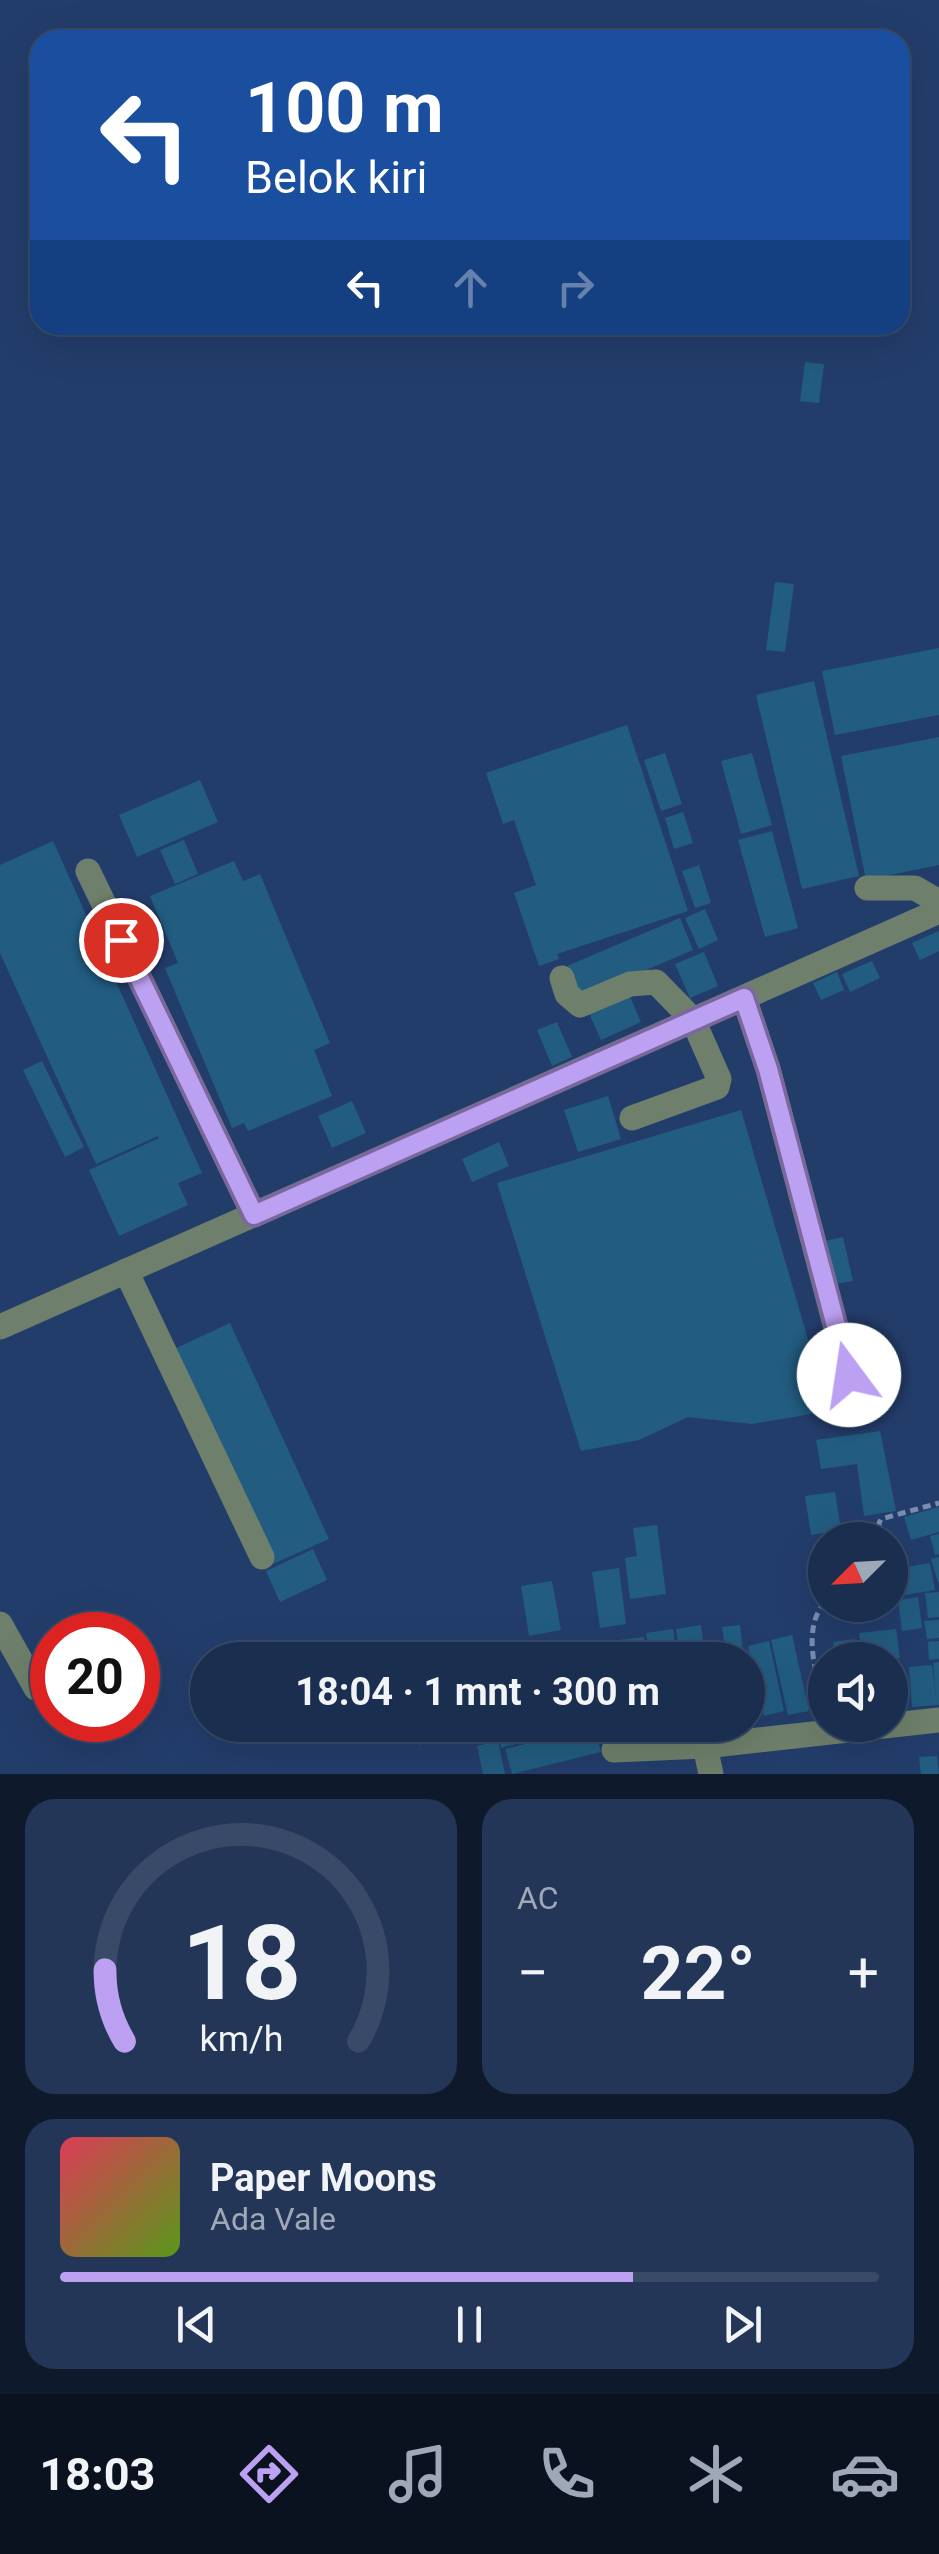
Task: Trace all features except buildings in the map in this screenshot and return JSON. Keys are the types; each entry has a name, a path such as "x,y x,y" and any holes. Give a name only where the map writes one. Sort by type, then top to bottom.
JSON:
{"street":[{"path":"88,871 254,1215"},
{"path":"867,888 914,888 939,902"},
{"path":"0,1328 939,911"},
{"path":"562,978 566,994 580,1005 630,984 656,982 693,1020 719,1079 717,1088 632,1118"},
{"path":"744,998 768,1069 858,1412"},
{"path":"126,1271 262,1557"},
{"path":"0,1624 30,1677"},
{"path":"614,1750 706,1746 939,1720"},
{"path":"706,1746 711,1774"}],"path":[{"path":"880,1522 939,1503"}],"route":[{"path":"121,940 254,1215 744,998 768,1069 849,1375"}]}
